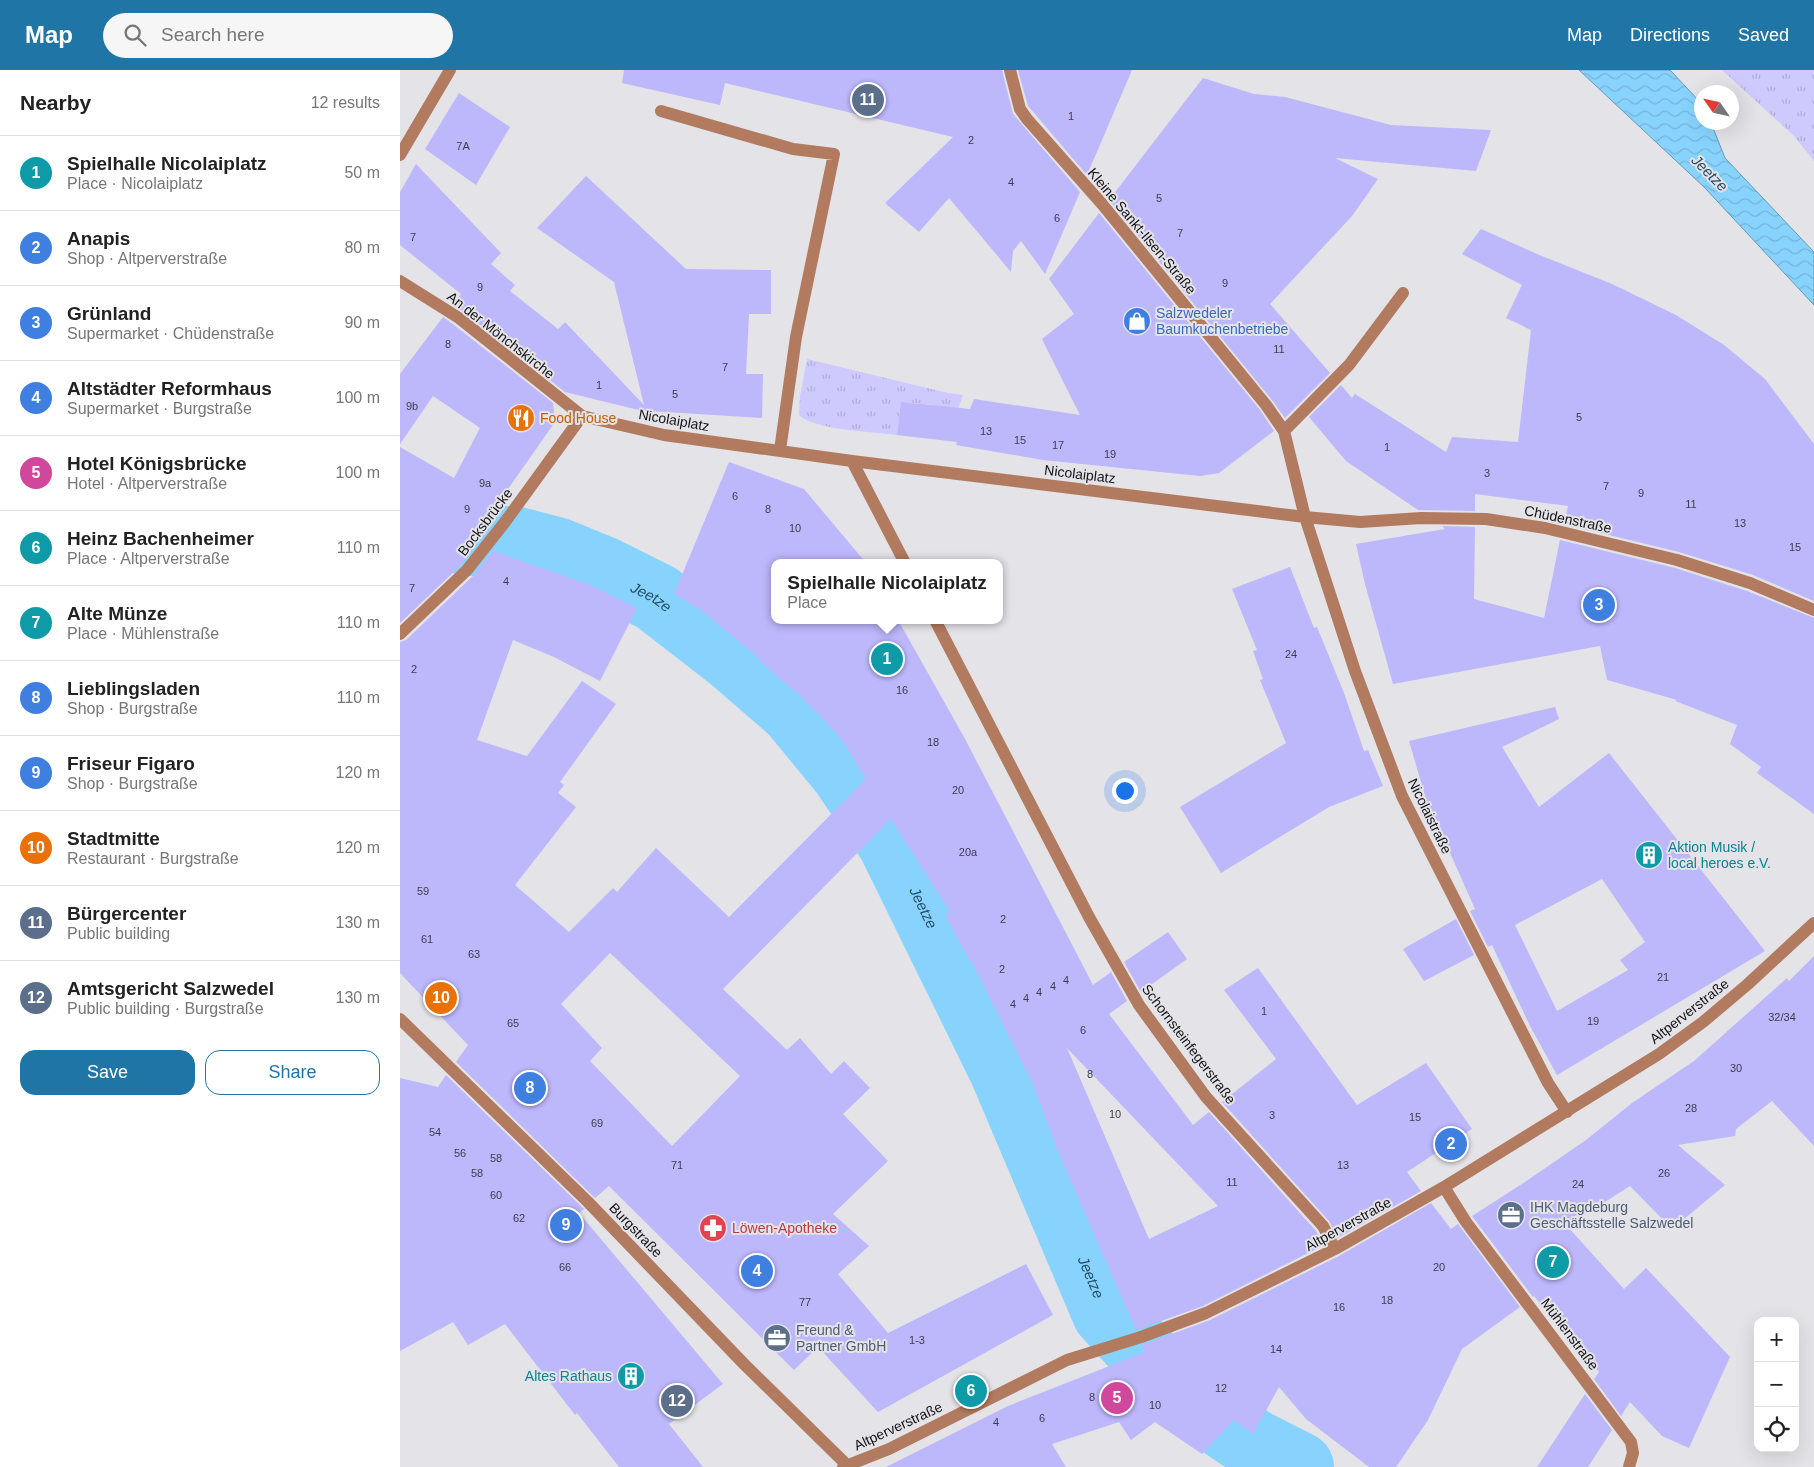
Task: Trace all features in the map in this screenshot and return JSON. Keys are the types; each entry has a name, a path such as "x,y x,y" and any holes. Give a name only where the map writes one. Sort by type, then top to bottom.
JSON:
{"street":[{"path":"400,155 450,70"},
{"name":"Kleine Sankt-Ilsen-Straße","path":"1010,70 1020,109 1027,119 1108,212 1266,405 1284,431 1305,517"},
{"path":"661,111 793,149 834,154 796,337 780,450"},
{"name":"An der Mönchskirche","path":"400,281 459,318 582,416"},
{"path":"1284,431 1349,364 1403,293"},
{"name":"Nicolaiplatz","path":"582,416 664,435 852,461 1305,517"},
{"name":"Bocksbrücke","path":"400,634 467,570 505,522 582,416"},
{"path":"852,461 903,559"},
{"name":"Chüdenstraße","path":"1305,517 1360,522 1421,518 1486,519 1545,528 1677,560 1750,583 1814,610"},
{"name":"Nicolaistraße","path":"1305,517 1354,671 1402,796 1548,1083 1567,1112"},
{"name":"Schornsteinfegerstraße","path":"937,624 1089,917 1139,1005 1206,1097 1323,1226 1335,1250"},
{"name":"Altperverstraße","path":"846,1466 889,1449 1067,1360 1141,1338 1206,1313 1335,1250 1444,1187 1659,1054 1703,1022 1748,984 1814,923"},
{"name":"Burgstraße","path":"400,1019 588,1202 745,1365 846,1466"},
{"name":"Mühlenstraße","path":"1444,1187 1466,1222 1631,1442 1633,1453 1629,1467"}],"green space":[{"path":"1722,70 1814,70 1814,161 1794,136"},
{"path":"807,359 963,395 948,436 933,405 901,402 897,435 831,427 807,420 799,415 800,396"}],"water":[{"path":"1579,70 1670,70 1694,96 1694,130 1714,130 1725,158 1814,252 1814,305 1704,187"}],"building":[{"path":"624,70 1002,70 1013,114 1080,192 1045,274 1021,241 1013,251 1011,272 949,198 919,232 885,203 953,137 725,83 720,105 622,83"},
{"path":"1018,70 1132,70 1087,175 1028,106"},
{"path":"1203,78 1254,94 1285,97 1391,125 1491,130 1476,171 1335,158 1378,179 1352,216 1270,304 1330,373 1285,418 1109,200"},
{"path":"459,93 510,127 476,185 425,149"},
{"path":"416,164 501,253 491,264 515,285 510,291 558,329 565,322 644,405 614,282 537,228 586,176 686,269 771,270 771,314 749,314 746,374 763,374 762,418 649,411 651,413 565,392 453,304 461,294 400,245 400,192"},
{"path":"1099,213 1260,410 1274,431 1219,473 1200,476 1043,460 956,445 957,442 897,435 901,402 970,409 974,399 1080,415 1042,339 1074,314 1049,279"},
{"path":"1481,229 1612,284 1676,315 1724,345 1765,379 1814,444 1814,601 1753,575 1679,552 1564,524 1568,506 1475,494 1475,511 1418,510 1346,461 1309,417 1341,385 1352,398 1355,394 1446,452 1452,437 1518,442 1531,330 1506,318 1522,285 1462,254"},
{"path":"443,317 553,403 555,422 470,543 476,545 461,565 400,623 400,447 454,478 480,428 433,396 400,444 400,374"},
{"path":"729,462 804,489 863,559 771,559 771,624 900,624 964,737 1093,985 1111,972 1127,1001 1109,1014 1193,1125 1209,1112 1316,1231 1324,1245 1203,1306 1136,1330 1059,1154 1033,1084 976,970 945,915 950,912 891,819 723,989 787,1050 800,1038 831,1074 844,1061 870,1088 843,1114 888,1161 833,1214 869,1246 838,1274 888,1333 1026,1264 1053,1315 878,1412 818,1347 794,1370 609,1186 595,1198 456,1062 468,1045 400,973 400,642 406,640 473,576 493,551 590,585 637,608 600,681 554,657 513,640 477,740 527,756 582,681 616,704 560,782 564,785 558,793 576,807 515,885 569,932 613,888 617,892 656,848 729,917 866,779 840,737 795,690 701,610 674,594","holes":["610,953 740,1076 672,1146 590,1061 602,1048 561,1004","1067,1048 1218,1206 1149,1239"]},
{"path":"1442,526 1475,527 1474,599 1544,618 1560,540 1675,568 1747,591 1814,618 1814,814 1757,773 1761,767 1730,744 1737,725 1675,701 1677,700 1607,680 1600,646 1393,684 1365,584 1356,544 1445,529"},
{"path":"1290,567 1314,628 1317,627 1344,693 1364,751 1368,750 1383,786 1329,807 1221,873 1180,807 1286,743 1260,680 1263,679 1253,651 1257,650 1232,589"},
{"path":"1555,707 1559,719 1502,747 1539,807 1609,753 1765,951 1557,1075 1530,1026 1492,945 1488,947 1470,911 1475,909 1426,799 1409,741","holes":["1602,879 1645,942 1620,960 1628,970 1557,1011 1515,925"]},
{"path":"1456,919 1474,955 1424,981 1403,949"},
{"path":"1168,932 1187,959 1141,992 1124,962"},
{"path":"1814,956 1814,1146 1772,1101 1736,1129 1735,1136 1678,1145 1725,1185 1672,1229 1630,1186 1567,1226 1624,1289 1646,1268 1730,1357 1689,1448 1662,1436 1630,1402 1621,1416 1594,1379 1599,1372 1533,1297 1472,1216 1586,1140 1632,1103 1694,1061 1787,978 1789,981"},
{"path":"1258,968 1357,1105 1426,1063 1472,1129 1407,1172 1421,1191 1338,1238 1329,1221 1222,1102 1276,1059 1224,990"},
{"path":"446,1075 584,1209 579,1213 723,1384 669,1424 703,1467 619,1467 577,1413 575,1415 505,1324 468,1345 453,1322 400,1351 400,1078 438,1087"},
{"path":"1431,1203 1451,1229 1458,1224 1520,1307 1462,1349 1428,1420 1396,1467 1369,1467 1306,1419 1279,1387 1253,1434 1234,1420 1202,1454 1155,1422 1131,1440 1119,1422 1052,1444 1066,1467 886,1467 1008,1406 1145,1352 1142,1345 1210,1320 1339,1256"},
{"path":"1585,1394 1612,1430 1588,1467 1537,1467"}],"waterway":[{"name":"Jeetze","path":"400,505 467,541 514,541 556,552 605,572 657,598 733,657 794,710 845,772 892,842 1004,1070 1107,1313 1146,1356 1193,1403 1252,1443 1299,1467"}],"place":[{"name":"Bürgercenter","path":"868,100"},
{"name":"Salzwedeler Baumkuchenbetriebe","path":"1137,321"},
{"name":"Food House","path":"521,418"},
{"name":"Grünland","path":"1599,605"},
{"name":"Spielhalle Nicolaiplatz","path":"887,659"},
{"name":"Aktion Musik / local heroes e.V.","path":"1649,855"},
{"name":"Stadtmitte","path":"441,998"},
{"name":"Lieblingsladen","path":"530,1088"},
{"name":"Anapis","path":"1451,1144"},
{"name":"IHK Magdeburg Geschäftsstelle Salzwedel","path":"1511,1215"},
{"name":"Friseur Figaro","path":"566,1225"},
{"name":"Löwen-Apotheke","path":"713,1228"},
{"name":"Alte Münze","path":"1553,1262"},
{"name":"Altstädter Reformhaus","path":"757,1271"},
{"name":"Freund & Partner GmbH","path":"777,1338"},
{"name":"Altes Rathaus","path":"631,1376"},
{"name":"Heinz Bachenheimer","path":"971,1391"},
{"name":"Hotel Königsbrücke","path":"1117,1398"},
{"name":"Amtsgericht Salzwedel","path":"677,1401"}]}
